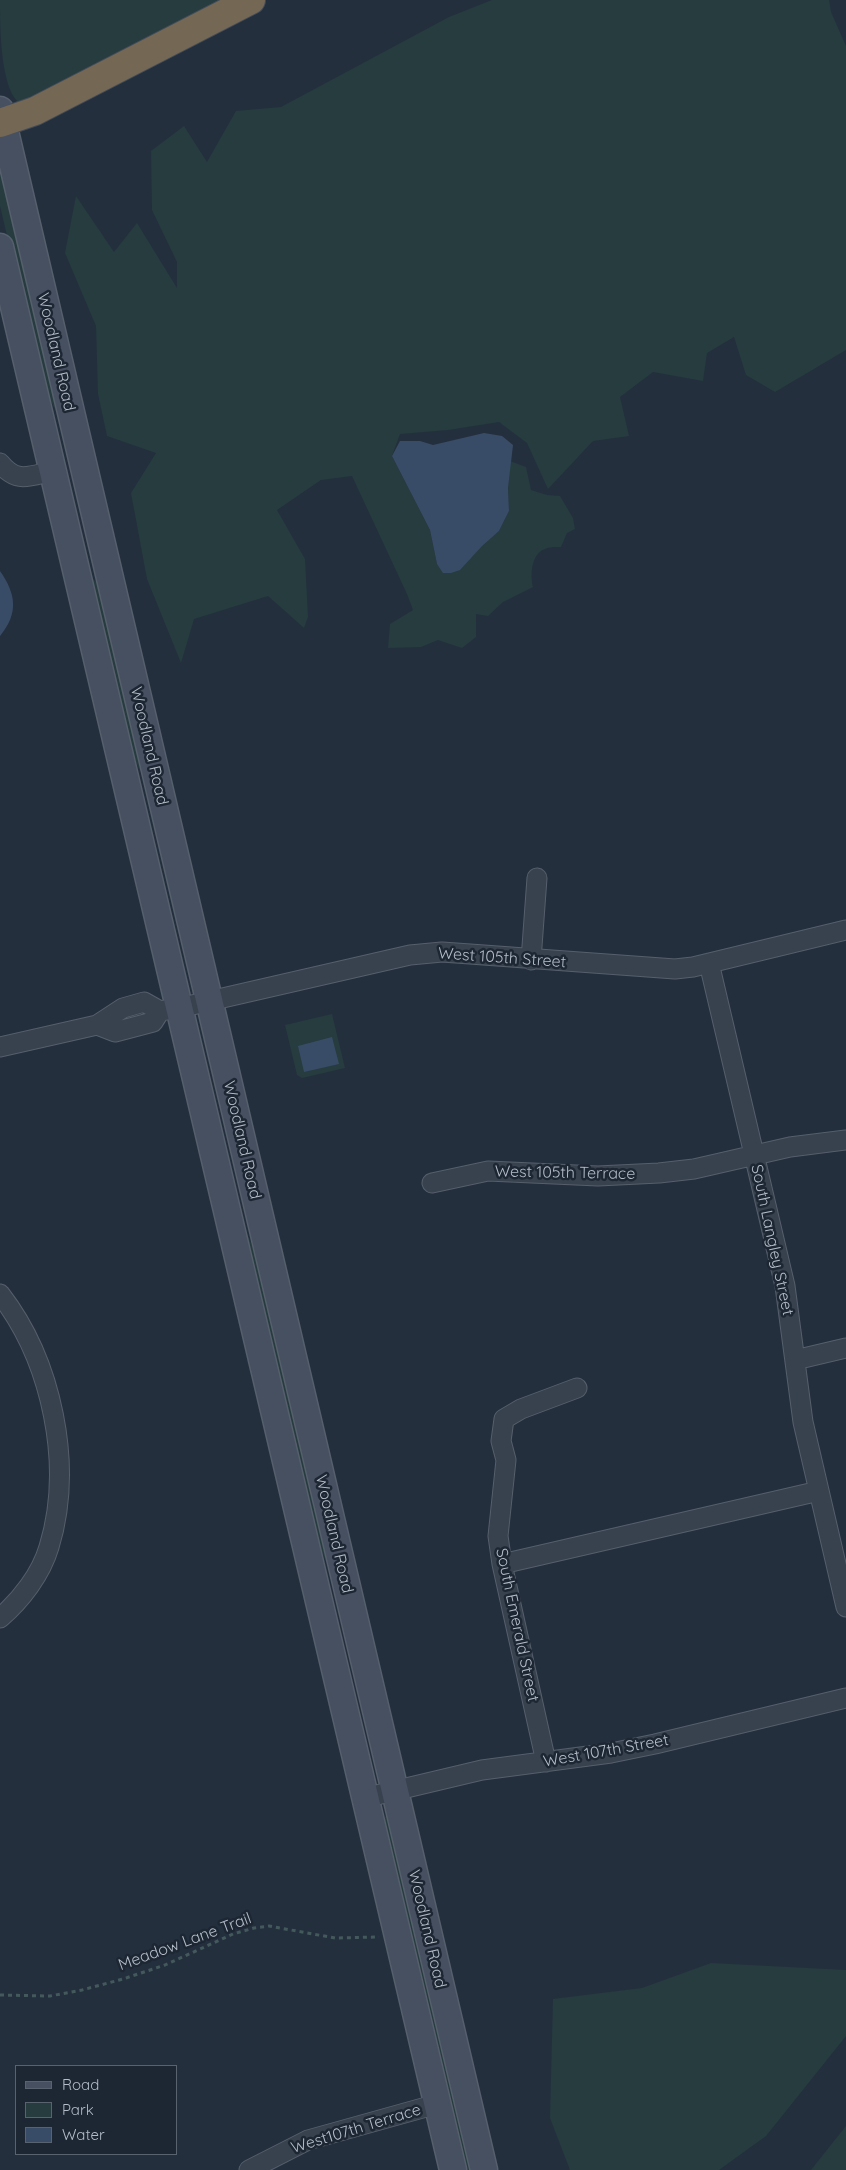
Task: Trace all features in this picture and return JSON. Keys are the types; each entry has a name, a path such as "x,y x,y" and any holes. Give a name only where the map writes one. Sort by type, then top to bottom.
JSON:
{"highway":[{"path":"1,119 44,107 252,0"}],"main road":[{"name":"Woodland Road","path":"1,119 484,2170"},
{"name":"Woodland Road","path":"0,246 64,520 169,1009 364,1798 453,2170"},
{"path":"64,520 104,556"}],"street":[{"path":"0,463 9,474 17,477 52,470"},
{"path":"531,960 537,878"},
{"name":"West 105th Street","path":"169,1009 410,955 442,952 675,970 846,930"},
{"name":"South Langley Street","path":"708,963 786,1286 803,1422 846,1607"},
{"path":"0,1047 98,1025 123,1008 144,1002 169,1009"},
{"name":"West 105th Terrace","path":"432,1182 488,1171 598,1176 659,1173 694,1169 790,1146 846,1140"},
{"path":"0,1294 26,1333 39,1361 52,1409 58,1476 56,1512 45,1556 25,1592 0,1618"},
{"path":"795,1360 846,1348"},
{"name":"South Emerald Street","path":"546,1762 502,1564 498,1536 506,1460 501,1441 504,1419 520,1408 577,1388"},
{"path":"502,1564 819,1491"},
{"name":"West 107th Street","path":"364,1798 482,1770 611,1753 655,1744 846,1698"},
{"name":"West107th Terrace","path":"248,2170 308,2140 437,2104"}],"path":[{"name":"Meadow Lane Trail","path":"0,1995 50,1996 98,1986 165,1965 233,1934 254,1928 269,1926 335,1938 379,1937"}],"green space":[{"path":"0,0 232,0 45,96 18,102 12,94 4,69"},
{"path":"492,0 829,0 831,12 846,46 846,350 775,392 746,375 734,337 707,353 703,381 653,372 620,397 629,436 593,441 548,489 527,443 499,422 448,430 400,434 392,456 430,530 437,564 460,569 482,545 499,531 509,511 510,461 526,467 531,490 547,495 560,496 573,518 575,529 567,533 561,547 547,548 537,555 532,571 533,587 503,602 488,616 476,614 476,637 462,648 438,640 421,647 388,648 390,624 413,610 407,594 352,476 321,480 277,510 305,559 308,617 304,628 268,596 194,619 181,663 147,579 131,493 156,453 107,436 98,394 96,326 65,253 76,196 114,252 137,223 177,288 177,262 152,210 151,151 184,126 207,162 236,111 281,107 449,17"},
{"path":"0,157 61,410 56,411 45,390 39,371 0,206"},
{"path":"88,578 92,578 101,587 144,770 140,771 129,746"},
{"path":"332,1014 345,1068 302,1078 297,1075 285,1025"},
{"path":"246,1232 261,1265 331,1560 326,1561 316,1539 240,1234"},
{"path":"386,1815 388,1815 474,2170 462,2170 383,1822"},
{"path":"711,1963 846,1970 846,2036 766,2136 719,2170 570,2170 550,2118 553,1999 642,1988"},
{"path":"846,2126 846,2170 811,2170"}],"water":[{"path":"484,433 502,436 513,445 508,488 509,511 499,531 460,570 443,573 437,564 430,530 392,456 400,441 420,441 433,445"},
{"path":"0,571 12,596 13,611 6,628 0,636"},
{"path":"332,1037 339,1064 304,1072 298,1046"}]}
